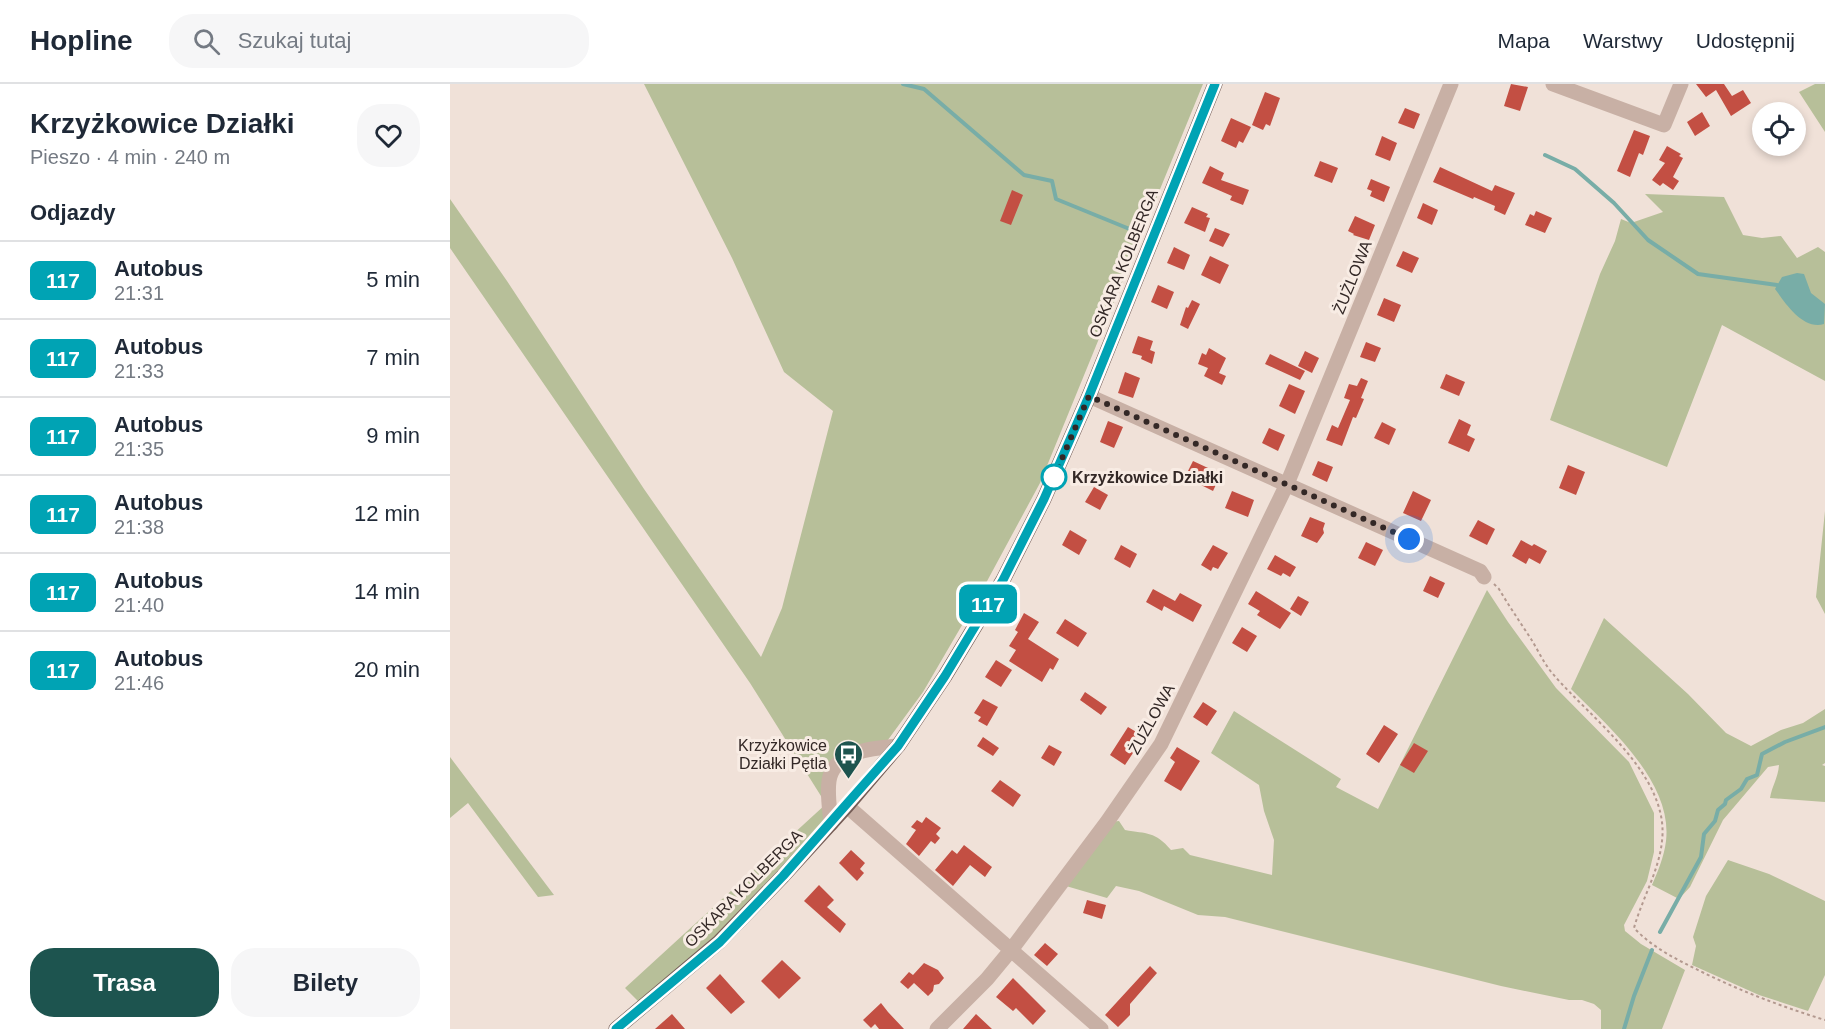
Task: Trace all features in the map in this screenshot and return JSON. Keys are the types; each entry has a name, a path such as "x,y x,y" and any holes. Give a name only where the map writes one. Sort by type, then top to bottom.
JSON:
{"main road":[{"name":"OSKARA KOLBERGA","path":"616,1029 720,942 831,824 898,746 945,676 1003,580 1064,456 1215,84"}],"street":[{"name":"ŻUŻLOWA","path":"937,1029 987,979 1011,950 1107,822 1161,744 1287,484 1451,84"},
{"path":"1553,84 1664,125 1681,84"},
{"path":"1089,396 1480,571 1484,577"},
{"path":"831,824 828,784 830,773 841,759 861,752 898,746"},
{"path":"847,806 1101,1029"}],"path":[{"path":"1484,577 1499,589 1551,673 1577,698 1632,760 1648,783 1660,808 1663,840 1634,928 1658,950 1717,979 1756,997 1825,1020"}],"green space":[{"path":"644,84 1203,84 1040,483 979,596 923,692 882,748 830,773 831,815 717,934 639,1002 625,988 826,804 750,683 450,248 450,199 644,489 761,657 782,608 833,411 784,372 732,258"},
{"path":"1815,84 1825,84 1825,132 1806,102 1799,92"},
{"path":"1645,194 1724,197 1743,235 1762,238 1781,236 1797,258 1818,247 1825,252 1825,381 1722,325 1667,467 1550,420 1621,219 1631,223 1663,212"},
{"path":"1825,511 1825,614 1816,597"},
{"path":"1487,590 1556,688 1629,762 1654,813 1654,852 1647,881 1624,925 1625,931 1641,944 1685,970 1662,1029 1601,1029 1601,1010 1594,1004 1582,1000 1569,1000 1501,986 1225,917 1198,915 1139,891 1116,886 1107,898 1066,886 1110,822 1119,821 1125,830 1155,836 1171,850 1183,848 1190,855 1272,875 1274,840 1264,811 1259,785 1211,753 1234,711 1341,779 1336,787 1378,809"},
{"path":"1604,618 1688,694 1726,733 1751,746 1781,730 1803,723 1825,709 1825,763 1822,765 1825,766 1825,802 1770,798 1779,765 1768,767 1723,820 1690,887 1679,899 1652,885 1661,864 1666,841 1665,819 1659,798 1649,777 1620,738 1571,689"},
{"path":"450,757 554,895 538,897 468,803 450,818"},
{"path":"1728,860 1769,874 1825,901 1825,975 1808,1011 1759,995 1692,965 1696,946 1693,937 1706,896"}],"water":[{"path":"1797,273 1804,274 1811,293 1825,304 1824,324 1816,325 1802,320 1775,289 1782,277"}],"building":[{"path":"1511,84 1528,87 1520,111 1504,106"},
{"path":"1696,84 1724,84 1732,96 1743,90 1751,103 1731,116 1716,90 1706,97"},
{"path":"1265,92 1280,98 1270,126 1266,124 1263,130 1252,125"},
{"path":"1405,108 1420,114 1414,129 1398,123"},
{"path":"1702,112 1710,126 1695,136 1687,122"},
{"path":"1231,118 1251,127 1243,143 1239,141 1236,148 1221,141"},
{"path":"1634,130 1650,136 1643,155 1639,153 1630,177 1617,171"},
{"path":"1382,136 1397,143 1390,161 1375,155"},
{"path":"1667,146 1681,154 1679,156 1683,158 1673,177 1679,181 1673,190 1663,183 1660,186 1652,180 1665,163 1659,160"},
{"path":"1320,161 1338,168 1332,183 1314,176"},
{"path":"1210,166 1224,173 1221,180 1249,190 1243,205 1230,200 1232,196 1202,183"},
{"path":"1440,167 1492,191 1495,185 1515,193 1505,215 1494,210 1495,206 1433,182"},
{"path":"1371,179 1390,187 1384,202 1370,196 1372,191 1367,189"},
{"path":"1012,190 1023,195 1011,225 1000,221"},
{"path":"1423,203 1438,210 1432,225 1417,218"},
{"path":"1192,207 1208,214 1206,217 1210,218 1205,232 1184,223"},
{"path":"1536,211 1552,218 1545,233 1525,225 1530,214 1534,216"},
{"path":"1355,216 1375,225 1369,240 1348,231"},
{"path":"1215,228 1230,234 1223,247 1209,241"},
{"path":"1174,247 1190,255 1184,270 1167,263"},
{"path":"1403,251 1419,258 1412,273 1396,266"},
{"path":"1210,256 1229,265 1220,284 1201,275"},
{"path":"1158,285 1174,292 1167,309 1151,302"},
{"path":"1384,298 1401,305 1394,322 1377,315"},
{"path":"1192,300 1200,304 1188,329 1180,325 1186,307 1188,308"},
{"path":"1138,336 1153,341 1150,350 1155,352 1152,364 1141,359 1142,356 1132,353"},
{"path":"1366,342 1381,348 1375,362 1360,357"},
{"path":"1209,348 1226,358 1219,373 1226,376 1222,385 1204,376 1208,368 1198,364 1202,353 1206,355"},
{"path":"1305,351 1319,358 1312,373 1298,366"},
{"path":"1270,354 1305,371 1300,380 1265,364"},
{"path":"1125,372 1140,378 1133,398 1118,393"},
{"path":"1446,374 1465,382 1459,396 1440,388"},
{"path":"1361,378 1368,381 1361,398 1364,399 1356,418 1353,417 1342,446 1326,440 1332,425 1338,428 1350,400 1344,398 1349,384 1357,386"},
{"path":"1289,384 1305,391 1295,414 1279,406"},
{"path":"1459,419 1471,425 1467,435 1475,439 1469,452 1448,443"},
{"path":"1108,421 1123,427 1114,448 1100,442"},
{"path":"1382,422 1396,429 1389,445 1374,438"},
{"path":"1269,428 1285,435 1278,451 1262,443"},
{"path":"1193,461 1221,474 1213,491 1185,477"},
{"path":"1318,461 1333,467 1327,482 1312,475"},
{"path":"1568,465 1585,472 1576,495 1559,488"},
{"path":"1094,487 1108,495 1100,510 1085,502"},
{"path":"1232,491 1254,500 1248,517 1225,508"},
{"path":"1413,491 1431,500 1421,521 1403,513"},
{"path":"1310,517 1325,523 1324,533 1317,543 1301,536"},
{"path":"1478,520 1495,529 1487,545 1469,536"},
{"path":"1070,530 1087,540 1079,555 1062,545"},
{"path":"1521,540 1547,551 1540,564 1529,558 1526,564 1512,556"},
{"path":"1366,542 1383,550 1375,566 1358,558"},
{"path":"1121,545 1137,554 1130,568 1114,559"},
{"path":"1213,545 1228,553 1218,569 1213,567 1211,571 1201,565"},
{"path":"1275,555 1296,567 1290,577 1283,573 1281,576 1267,569"},
{"path":"1430,576 1445,583 1438,598 1423,591"},
{"path":"1153,589 1175,601 1180,593 1202,605 1193,622 1164,606 1162,611 1146,602"},
{"path":"1256,591 1291,613 1280,629 1257,615 1260,611 1248,604"},
{"path":"1298,596 1309,602 1301,616 1290,609"},
{"path":"1024,613 1039,622 1028,639 1059,659 1053,670 1050,668 1042,682 1009,661 1016,650 1009,646 1018,632 1015,630"},
{"path":"1065,619 1087,633 1078,647 1056,633"},
{"path":"1242,627 1257,636 1247,652 1232,643"},
{"path":"996,660 1012,670 1001,687 985,677"},
{"path":"1085,692 1107,707 1101,715 1080,700"},
{"path":"983,699 998,707 987,726 978,721 981,717 974,713"},
{"path":"1203,702 1217,711 1207,726 1193,717"},
{"path":"1384,725 1398,734 1379,763 1366,754"},
{"path":"1128,727 1138,733 1135,737 1141,741 1125,765 1110,755"},
{"path":"983,737 999,748 993,756 977,746"},
{"path":"1414,743 1428,751 1414,773 1400,765"},
{"path":"1049,745 1062,752 1054,766 1041,758"},
{"path":"1177,747 1200,761 1181,791 1164,781 1175,762 1170,758"},
{"path":"1000,780 1021,795 1013,807 991,791"},
{"path":"926,817 941,828 936,834 940,838 935,844 931,841 919,856 906,844 916,830 911,827 917,820 922,823"},
{"path":"964,845 992,867 985,877 970,865 953,886 935,870 952,850 957,854"},
{"path":"851,850 865,863 860,869 864,873 857,881 839,863"},
{"path":"819,885 834,900 827,907 846,924 840,933 804,901"},
{"path":"1087,900 1106,905 1102,919 1083,913"},
{"path":"1045,943 1058,954 1047,966 1034,955"},
{"path":"782,960 801,978 779,999 761,981"},
{"path":"924,963 938,970 944,978 939,984 934,985 933,991 928,996 914,983 908,989 900,982 909,972 913,975"},
{"path":"1150,966 1157,973 1130,1004 1130,1015 1118,1027 1105,1015"},
{"path":"720,974 745,1002 731,1014 706,988"},
{"path":"1013,978 1046,1011 1033,1025 1016,1008 1013,1011 996,997"},
{"path":"881,1003 904,1029 879,1029 875,1024 871,1028 863,1020"},
{"path":"672,1014 685,1029 655,1029"},
{"path":"976,1014 992,1029 963,1029"}],"waterway":[{"path":"903,84 924,89 1024,175 1052,181 1056,199 1132,230"},
{"path":"1545,155 1575,169 1614,203 1648,240 1698,274 1777,285"},
{"path":"1660,932 1701,857 1704,834 1715,821 1718,810 1726,800 1741,789 1747,779 1757,775 1762,754 1785,742 1825,727"},
{"path":"1624,1029 1652,950"}],"bus line":[{"name":"117","path":"616,1029 720,942 783,876 898,746 945,676 1003,580 1064,456 1215,84"}],"place":[{"name":"Krzyżkowice Działki","path":"1054,477"},
{"name":"Krzyżkowice Działki Pętla","path":"848,780"}],"route":[{"path":"1054,477 1089,396 1409,539"}]}
